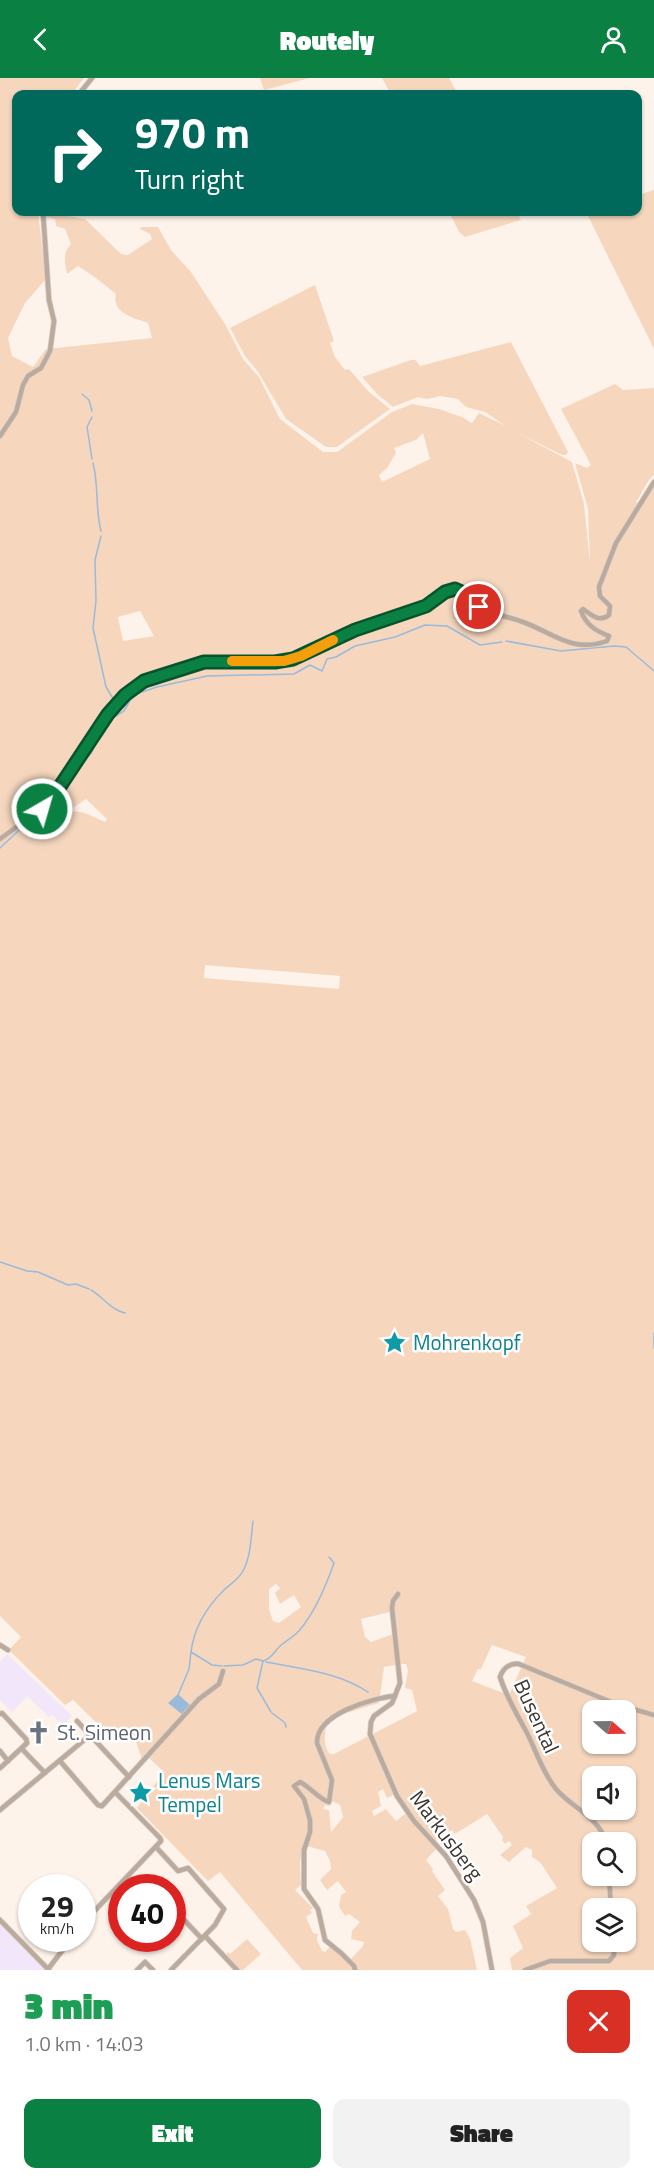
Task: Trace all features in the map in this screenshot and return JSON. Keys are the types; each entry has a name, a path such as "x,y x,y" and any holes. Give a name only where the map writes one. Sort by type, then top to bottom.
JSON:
{"street":[{"path":"82,90 92,78"},
{"path":"0,436 16,412 23,385 28,376 41,368 50,351 54,321 49,300 43,216"},
{"path":"0,839 47,805 108,714 135,686 152,677 204,662 275,662 293,659 355,630 426,606 445,592 455,589 466,594 479,607 529,624 564,642 585,644 607,641 609,636 593,628 581,611 583,609 597,618 605,618 609,615 609,606 600,596 599,587 619,538 654,482"},
{"path":"355,1970 341,1953 325,1940 318,1909 304,1889 304,1850 310,1832 310,1820 304,1799 294,1786 300,1782 325,1802 329,1802 332,1780 318,1750 319,1732 337,1714 375,1700 395,1696 400,1683 392,1608 393,1601 398,1594"},
{"path":"0,1645 8,1650"},
{"name":"Busental","path":"602,1832 595,1822 581,1813 555,1789 515,1714 500,1677 502,1672 510,1665 519,1664 616,1704 654,1715"},
{"path":"60,1761 98,1805 102,1806 199,1699 219,1684 223,1671"},
{"name":"Markusberg","path":"395,1696 392,1703 374,1716 369,1730 397,1796 414,1821 446,1856 474,1900 483,1922 492,1970"},
{"path":"0,1714 2,1713 27,1743 0,1768"},
{"path":"77,1721 129,1777"},
{"path":"1,1806 89,1736"},
{"path":"22,1749 45,1773"},
{"path":"0,1751 8,1761"},
{"path":"96,1909 161,1841 133,1808 115,1792"},
{"path":"156,1847 178,1871 188,1868 224,1909 215,1925 171,1970"},
{"path":"0,1920 48,1969 61,1952"},
{"path":"186,1921 237,1970"},
{"path":"525,1970 550,1961 609,1961 614,1952"},
{"path":"137,1970 145,1962 153,1970"}],"shaded area":[{"path":"0,78 84,78 75,90 12,90 12,216 38,216 46,279 25,303 8,338 12,356 33,367 46,349 152,338 148,323 130,317 120,310 115,300 116,294 96,278 78,266 67,274 65,254 71,244 65,229 56,226 55,219 46,216 85,219 121,254 128,255 152,239 150,234 140,229 141,227 158,227 171,250 191,272 225,324 243,359 259,377 280,419 323,452 337,452 392,412 412,404 439,409 472,423 479,413 506,426 485,412 466,407 458,399 440,396 427,399 418,397 393,407 362,377 411,360 416,360 420,366 511,342 568,452 562,455 514,431 572,462 584,504 590,563 588,509 575,463 587,468 591,465 561,409 615,384 623,390 654,388 654,475 646,484 619,536 654,484 654,1970 512,1970 510,1958 523,1948 513,1926 531,1914 526,1906 557,1888 540,1862 532,1857 532,1850 526,1847 509,1862 500,1855 512,1845 509,1841 505,1844 503,1837 487,1814 455,1834 452,1830 433,1843 437,1848 426,1860 445,1890 438,1896 448,1909 453,1929 456,1932 465,1930 470,1938 477,1970 302,1970 220,1872 208,1881 137,1808 164,1772 149,1758 142,1759 136,1742 113,1734 100,1726 73,1700 65,1705 9,1650 21,1637 0,1616","holes":["423,433 430,459 382,482 379,475 387,468 396,453 394,448 416,440","140,611 154,636 123,641 118,617","86,799 107,819 105,822 71,809","205,965 340,976 339,989 204,978","276,1584 280,1588 275,1593 280,1604 294,1595 301,1607 279,1623 273,1621 269,1609 269,1589","394,1611 396,1633 371,1642 365,1637 361,1619","492,1645 526,1657 509,1695 472,1681 478,1669 481,1669","406,1664 408,1670 405,1688 412,1690 417,1711 330,1754 325,1744 326,1725 340,1715 379,1703 384,1667","383,1789 387,1798 398,1793 409,1811 396,1821 386,1809 374,1816 372,1811 381,1806 378,1792","332,1801 340,1805 343,1817 331,1832 329,1810 323,1809 325,1805 330,1806","303,1845 325,1851 331,1869 320,1880 327,1890 338,1881 346,1892 341,1895 339,1907 345,1916 349,1914 360,1922 352,1931 351,1939 364,1942 349,1961 330,1947 325,1952 322,1951 317,1940 318,1934 313,1933 306,1917 312,1913 310,1910 313,1908 295,1890 301,1885 300,1863"]},
{"path":"260,78 310,78 264,90"},
{"path":"382,78 449,78 456,90 389,90"},
{"path":"654,190 654,349 588,216 642,216 642,194"},
{"path":"451,216 519,216 521,220 465,237 459,232"},
{"path":"315,285 334,341 330,343 335,357 345,370 349,369 368,391 390,409 337,447 326,447 286,419 258,372 245,356 230,328"},
{"path":"7,1654 72,1716 63,1725 52,1715 49,1717 27,1696 12,1712 0,1700 0,1661"},
{"path":"0,1924 18,1941 18,1952 29,1952 48,1970 0,1970"},
{"path":"247,1939 261,1954 243,1970 240,1970 225,1955 228,1952 230,1954"}],"water":[{"path":"178,1694 190,1705 183,1715 168,1703"}],"waterway":[{"path":"82,394 89,400 92,411"},
{"path":"92,417 87,427 92,459"},
{"path":"93,463 101,531"},
{"path":"101,536 95,560 96,601 93,628 106,687 114,700"},
{"path":"133,695 207,676 294,674 310,665 322,671 327,659 336,657 355,646 395,637 425,625 447,626 480,645 502,642"},
{"path":"506,641 561,651 626,647 654,671"},
{"path":"72,775 92,752 102,728 109,720 124,711 131,699"},
{"path":"51,803 70,777"},
{"path":"0,848 30,820 41,815 48,807"},
{"path":"0,1262 27,1271 38,1272 68,1285 76,1284 89,1289"},
{"path":"91,1290 115,1309 125,1313"},
{"path":"654,1333 654,1348"},
{"path":"191,1652 195,1635 206,1611 246,1565 253,1521"},
{"path":"263,1661 299,1631 310,1616 324,1590 334,1563 329,1557"},
{"path":"178,1695 189,1669 191,1652 212,1665 222,1666"},
{"path":"224,1666 243,1665 256,1659 263,1661 257,1688 271,1712"},
{"path":"266,1662 332,1676 368,1692"},
{"path":"272,1713 284,1722"},
{"path":"285,1723 286,1727"}],"slow traffic":[{"path":"232,661 284,661 301,656 333,640"}],"place":[{"name":"Mohrenkopf","path":"395,1342"},
{"name":"St. Simeon","path":"39,1732"},
{"name":"Lenus Mars Tempel","path":"140,1792"}],"route":[{"path":"42,809 53,797 116,704 135,686 152,677 204,662 275,662 293,659 355,630 433,603 445,592 455,589 466,594 479,607"}]}
